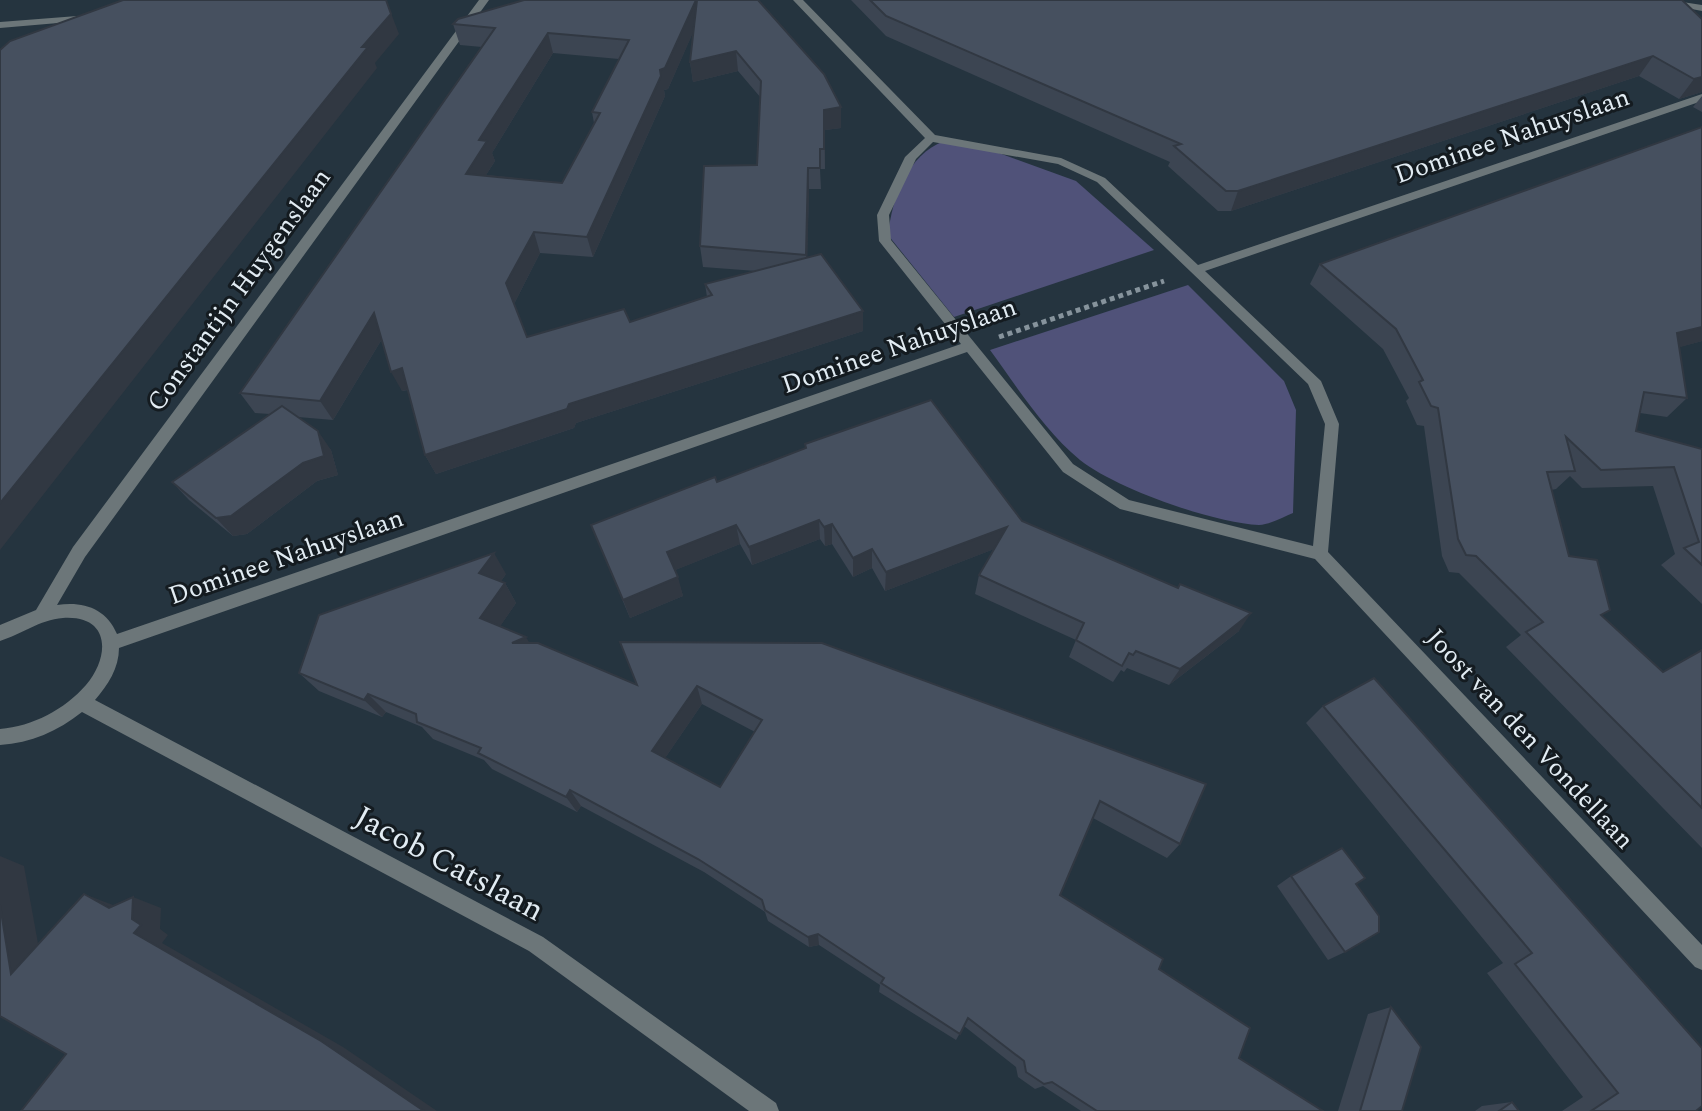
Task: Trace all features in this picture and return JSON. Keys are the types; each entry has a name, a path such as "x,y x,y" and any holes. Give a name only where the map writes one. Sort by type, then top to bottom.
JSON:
{"street":[{"name":"Constantijn Huygenslaan","path":"42,615 79,552 484,0"},
{"path":"798,0 931,138 1061,161 1101,180 1199,269 1314,381 1332,424 1320,554 1125,505 1068,468 885,241 883,215 911,157 931,138"},
{"path":"1650,0 1702,8"},
{"path":"1,27 97,17"},
{"name":"Dominee Nahuyslaan","path":"1199,269 1702,97"},
{"name":"Dominee Nahuyslaan","path":"112,643 968,347"},
{"name":"Joost van den Vondellaan","path":"1320,554 1702,960"},
{"path":"0,634 42,615 76,611 94,616 106,627 112,643 109,662 99,682 81,702 59,720 32,732 0,737"},
{"name":"Jacob Catslaan","path":"81,702 536,944 768,1111"}],"path":[{"name":"Dominee Nahuyslaan","path":"968,347 1199,269"}],"shaded area":[{"path":"944,141 988,149 1076,181 1154,250 954,317 888,235 893,206 904,179 921,156"},
{"path":"1188,285 1284,381 1296,410 1293,513 1272,522 1259,525 1240,523 1191,511 1096,471 1055,435 990,350"}],"building":[{"path":"123,0 386,0 391,14 362,47 368,47 0,503 0,50 10,41"},
{"path":"524,0 696,0 665,68 660,70 661,76 587,237 534,232 506,283 527,337 624,309 630,322 712,295 705,284 821,254 863,311 569,404 567,409 425,455 402,368 391,372 374,313 320,401 240,393 495,28 453,24 458,19","holes":["548,33 629,40 592,112 600,113 562,183 466,174 487,141 479,140"]},
{"path":"697,0 758,0 824,74 841,107 824,110 824,149 820,149 820,168 808,168 806,255 700,246 704,166 757,165 761,81 736,51 690,62"},
{"path":"870,0 1682,0 1702,19 1702,77 1694,79 1653,56 1238,191 1226,191 1174,146 1181,144 886,16"},
{"path":"1702,127 1702,327 1677,333 1687,398 1644,392 1636,431 1702,449 1702,565 1684,548 1699,542 1674,467 1601,470 1566,437 1575,471 1547,472 1569,556 1597,560 1610,610 1601,615 1663,672 1702,650 1702,808 1526,632 1543,622 1476,556 1466,555 1458,539 1438,408 1431,406 1419,382 1423,380 1396,329 1320,264"},
{"path":"931,400 1022,521 1178,588 1180,584 1251,613 1180,669 1136,651 1133,655 1129,653 1122,666 1076,640 1084,623 979,575 1007,527 886,572 872,549 853,558 832,524 824,527 819,520 749,547 736,525 667,552 678,577 623,600 591,525 715,477 717,482 806,448 805,444"},
{"path":"282,406 318,431 324,456 303,463 231,516 216,518 172,482"},
{"path":"494,553 479,573 505,583 480,618 526,637 512,643 538,643 637,685 620,642 822,643 1206,784 1180,844 1100,801 1060,895 1163,959 1159,969 1250,1028 1239,1058 1323,1111 1097,1111 1052,1082 1044,1084 1026,1072 1024,1061 968,1018 960,1034 881,983 884,978 818,934 808,937 765,910 762,900 698,859 570,790 566,797 478,753 481,748 417,722 416,714 368,694 364,700 299,673 319,615","holes":["697,686 762,720 720,787 652,751"]},
{"path":"1374,678 1702,1048 1702,1106 1696,1111 1591,1111 1618,1093 1515,964 1532,953 1323,706"},
{"path":"1342,848 1365,878 1356,884 1379,916 1379,932 1345,952 1291,876"},
{"path":"84,894 109,908 133,897 132,919 141,925 134,933 321,1041 424,1111 21,1111 66,1054 0,1016 0,905 11,974"},
{"path":"1391,1007 1421,1047 1402,1111 1360,1111"},
{"path":"1512,1102 1519,1111 1499,1111"}]}
